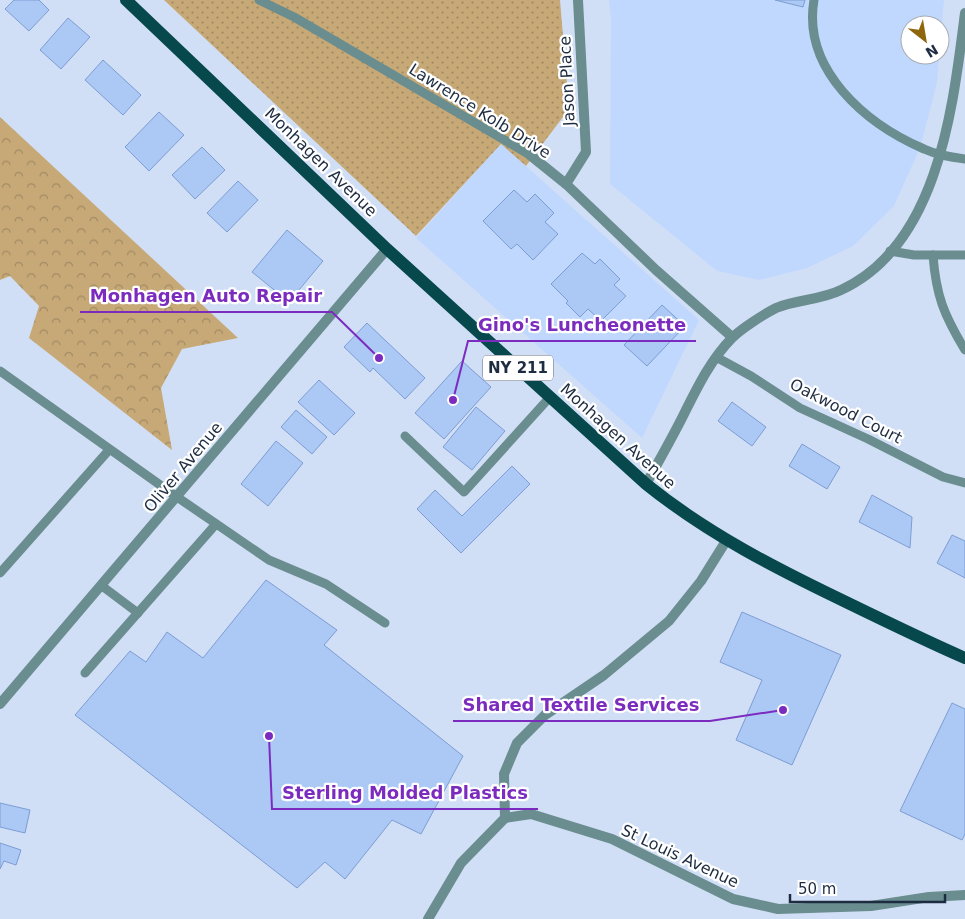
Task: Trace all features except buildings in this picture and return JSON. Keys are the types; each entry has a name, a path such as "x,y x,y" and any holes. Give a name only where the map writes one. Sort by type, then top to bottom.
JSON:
{"main road":[{"name":"Monhagen Avenue","path":"126,0 387,249 646,484 678,510 726,541 778,570 965,658"}],"street":[{"name":"Jason Place","path":"566,184 586,152 578,0"},
{"path":"646,484 697,387 716,357 732,337 776,308 840,291 858,281 882,262 911,224 920,207 940,154 957,74 965,13"},
{"name":"Lawrence Kolb Drive","path":"530,155 566,184 656,270 732,337"},
{"name":"Oliver Avenue","path":"0,704 387,249"},
{"path":"428,919 462,863 505,818 504,774 517,744 545,715 604,675 669,621 701,581 726,541"},
{"name":"St Louis Avenue","path":"505,818 531,814 612,839 733,899 778,909 871,906 929,897 965,896"}],"lane":[{"name":"Lawrence Kolb Drive","path":"259,0 294,17 530,155"},
{"path":"814,0 812,16 816,47 840,89 877,124 924,149 965,159"},
{"path":"890,251 933,255 965,255"},
{"path":"933,255 935,285 947,318 965,350"},
{"name":"Oakwood Court","path":"716,357 751,376 800,408 868,439 942,477 965,483"},
{"path":"0,371 177,498 269,560 326,584 385,623"},
{"path":"405,436 464,492 550,397"},
{"path":"0,573 109,450"},
{"path":"85,673 216,524"},
{"path":"102,586 138,613"}],"shaded area":[{"path":"609,0 944,0 943,15 900,15 900,65 938,65 937,83 920,148 894,206 853,246 807,268 759,280 717,271 610,184 611,19"},
{"path":"501,144 699,320 642,438 416,238"}],"green space":[{"path":"164,0 560,0 569,109 526,166 501,144 416,236"},
{"path":"0,117 238,338 182,349 161,388 172,450 29,338 39,306 10,276 0,280"}],"place":[{"name":"Monhagen Auto Repair","path":"379,358"},
{"name":"Gino's Luncheonette","path":"453,400"},
{"name":"Shared Textile Services","path":"783,710"},
{"name":"Sterling Molded Plastics","path":"269,736"}]}
